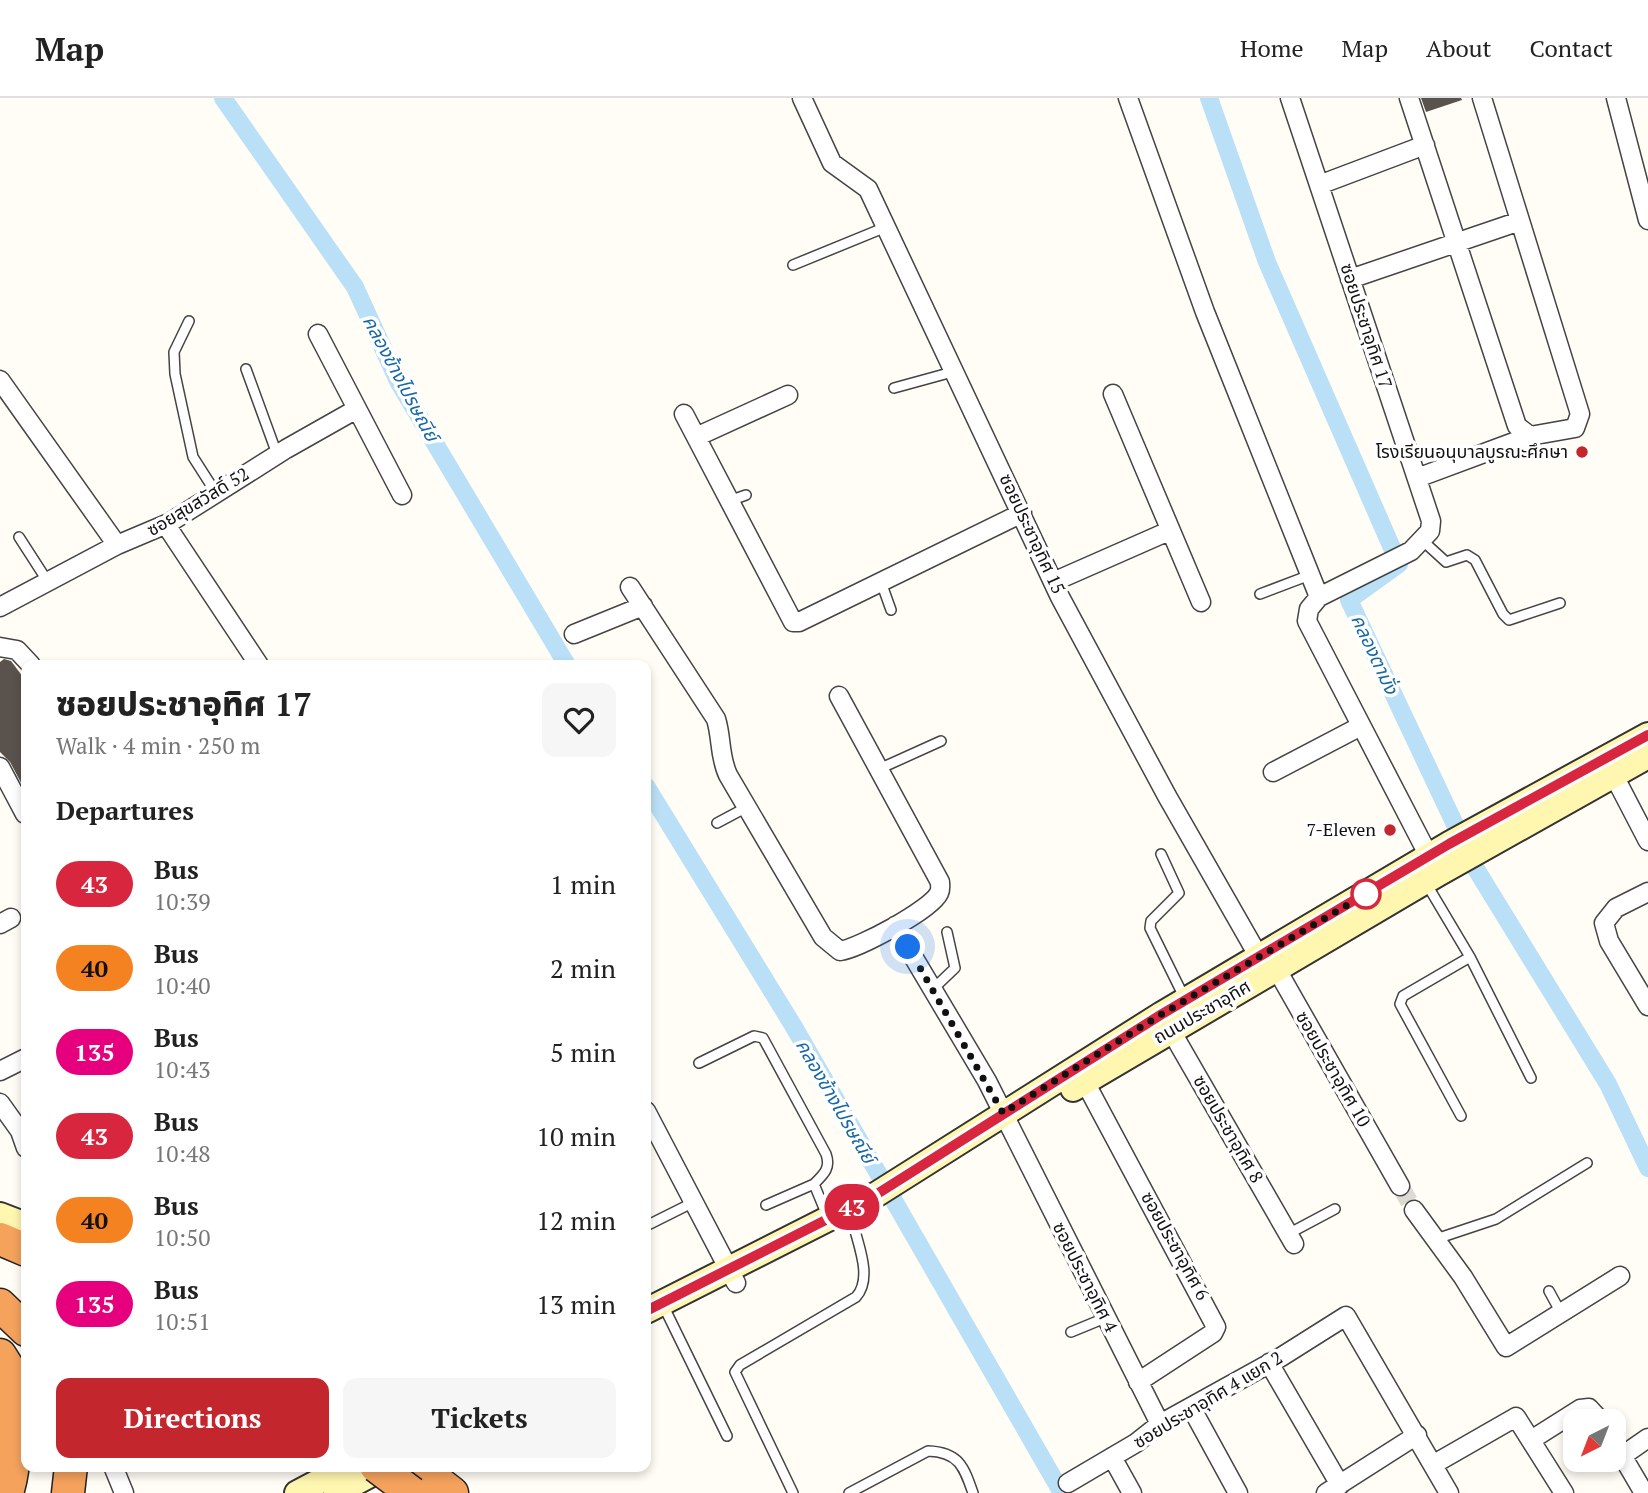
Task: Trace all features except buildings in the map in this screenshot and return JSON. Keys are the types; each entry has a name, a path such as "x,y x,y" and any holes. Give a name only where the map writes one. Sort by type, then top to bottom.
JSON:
{"highway":[{"path":"0,1239 21,1248"},
{"path":"0,1262 21,1271"},
{"path":"0,1305 16,1340 15,1378 21,1393"},
{"path":"0,1391 8,1414 13,1443 13,1470 6,1493"},
{"path":"26,1493 31,1472"},
{"path":"68,1493 70,1472"},
{"path":"384,1472 412,1493"},
{"path":"425,1472 453,1493"}],"main road":[{"name":"ถนนประชาอุทิศ","path":"653,1316 890,1194 1166,1022 1609,766 1648,735"},
{"name":"ถนนประชาอุทิศ","path":"1609,766 1648,756"},
{"name":"ถนนประชาอุทิศ","path":"1007,1121 1085,1082 1166,1022 1186,1000 1268,963"},
{"path":"0,1215 21,1223"},
{"path":"298,1493 334,1475 352,1472"}],"street":[{"name":"ซอยประชาอุทิศ 15","path":"802,98 832,163 868,189 1023,513 1053,582 1167,796 1268,963"},
{"path":"1128,98 1205,312 1318,597"},
{"name":"ซอยประชาอุทิศ 17","path":"1290,98 1431,521 1430,531 1417,546"},
{"path":"1409,98 1517,426 1530,436"},
{"path":"1417,478 1530,436 1575,429 1580,414 1482,98"},
{"path":"1616,98 1648,220"},
{"path":"1319,185 1425,145"},
{"path":"1350,279 1521,222"},
{"path":"318,334 355,410 402,495"},
{"path":"0,380 117,545"},
{"path":"1113,394 1201,603"},
{"path":"696,437 788,395"},
{"name":"ซอยสุขสวัสดิ์ 52","path":"0,607 117,545 166,525 277,454 355,410"},
{"path":"684,414 793,622 799,622 1023,513"},
{"path":"166,525 256,660"},
{"path":"1053,582 1169,531"},
{"path":"1417,546 1318,597 1308,609 1307,621 1361,726 1440,864"},
{"path":"631,587 716,719 721,761 747,807 831,946 846,950 895,926 934,899 940,891 940,882 839,696"},
{"path":"574,634 643,607"},
{"path":"0,647 17,650 26,660"},
{"path":"1273,772 1361,726"},
{"path":"1609,766 1648,841"},
{"path":"0,767 21,806"},
{"path":"1648,892 1616,908 1604,923 1609,941 1648,1006"},
{"name":"ซอยประชาอุทิศ 4","path":"895,926 1007,1121 1160,1424"},
{"name":"ซอยประชาอุทิศ 10","path":"1268,963 1400,1186"},
{"name":"ซอยประชาอุทิศ 8","path":"1166,1022 1291,1239"},
{"path":"0,1071 21,1060"},
{"name":"ซอยประชาอุทิศ 6","path":"1085,1082 1216,1327 1213,1333 1138,1382"},
{"path":"0,1104 21,1132"},
{"path":"651,1121 733,1277"},
{"path":"1415,1210 1506,1347 1620,1276"},
{"name":"ซอยประชาอุทิศ 4 แยก 2","path":"1068,1483 1160,1424 1192,1409 1346,1316 1417,1435"},
{"path":"1269,1363 1333,1489 1417,1435 1450,1493"},
{"path":"1192,1409 1238,1493"},
{"path":"1434,1464 1510,1418 1516,1417 1564,1493"},
{"path":"1531,1440 1563,1420"},
{"path":"1626,1446 1648,1438"},
{"path":"1112,1457 1132,1493"},
{"path":"1626,1463 1644,1493"},
{"path":"115,1472 124,1493"},
{"path":"404,1472 431,1493"}],"lane":[{"path":"793,265 886,227"},
{"path":"189,321 174,352 175,374 194,457 216,493"},
{"path":"246,369 277,454"},
{"path":"894,388 956,372"},
{"path":"729,501 746,495"},
{"path":"19,537 48,582"},
{"path":"1417,546 1446,562 1467,555 1475,560 1503,614 1510,620 1560,603"},
{"path":"1260,594 1310,575"},
{"path":"881,582 891,610"},
{"path":"878,769 941,741"},
{"path":"717,822 747,807"},
{"path":"1161,854 1179,893 1151,921 1150,928 1186,1000"},
{"path":"1440,864 1470,957 1531,1077"},
{"path":"933,989 955,968 947,932"},
{"path":"1461,1116 1400,1004 1403,996 1470,957"},
{"path":"699,1063 754,1036 763,1038 826,1154 829,1162 826,1172 814,1184 766,1205"},
{"path":"1436,1239 1496,1219 1587,1163"},
{"path":"793,1493 735,1372 740,1365 856,1297 862,1290 864,1269 841,1221 814,1184"},
{"path":"651,1224 692,1203"},
{"path":"1291,1239 1335,1209"},
{"path":"1549,1291 1562,1313"},
{"path":"653,1316 727,1436"},
{"path":"1072,1332 1105,1318"},
{"path":"0,1349 16,1340"},
{"path":"849,1493 928,1451 942,1451 963,1465 973,1493"}],"waterway":[{"name":"คลองข้างไปรษณีย์","path":"223,98 355,287 399,383 564,660"},
{"name":"คลองตามั่ง","path":"1209,98 1267,262 1399,564 1349,600 1476,869 1608,1084 1648,1168"},
{"name":"คลองข้างไปรษณีย์","path":"651,794 794,1027 1062,1493"}],"tunnel":[{"path":"1400,1186 1414,1210"}],"bus line":[{"name":"43","path":"651,1308 877,1194 1162,1014 1449,844 1648,735"}],"place":[{"name":"โรงเรียนอนุบาลบูรณะศึกษา","path":"1582,452"},
{"name":"7-Eleven","path":"1390,830"}],"route":[{"path":"908,947 1003,1113 1162,1014 1366,894"}]}
